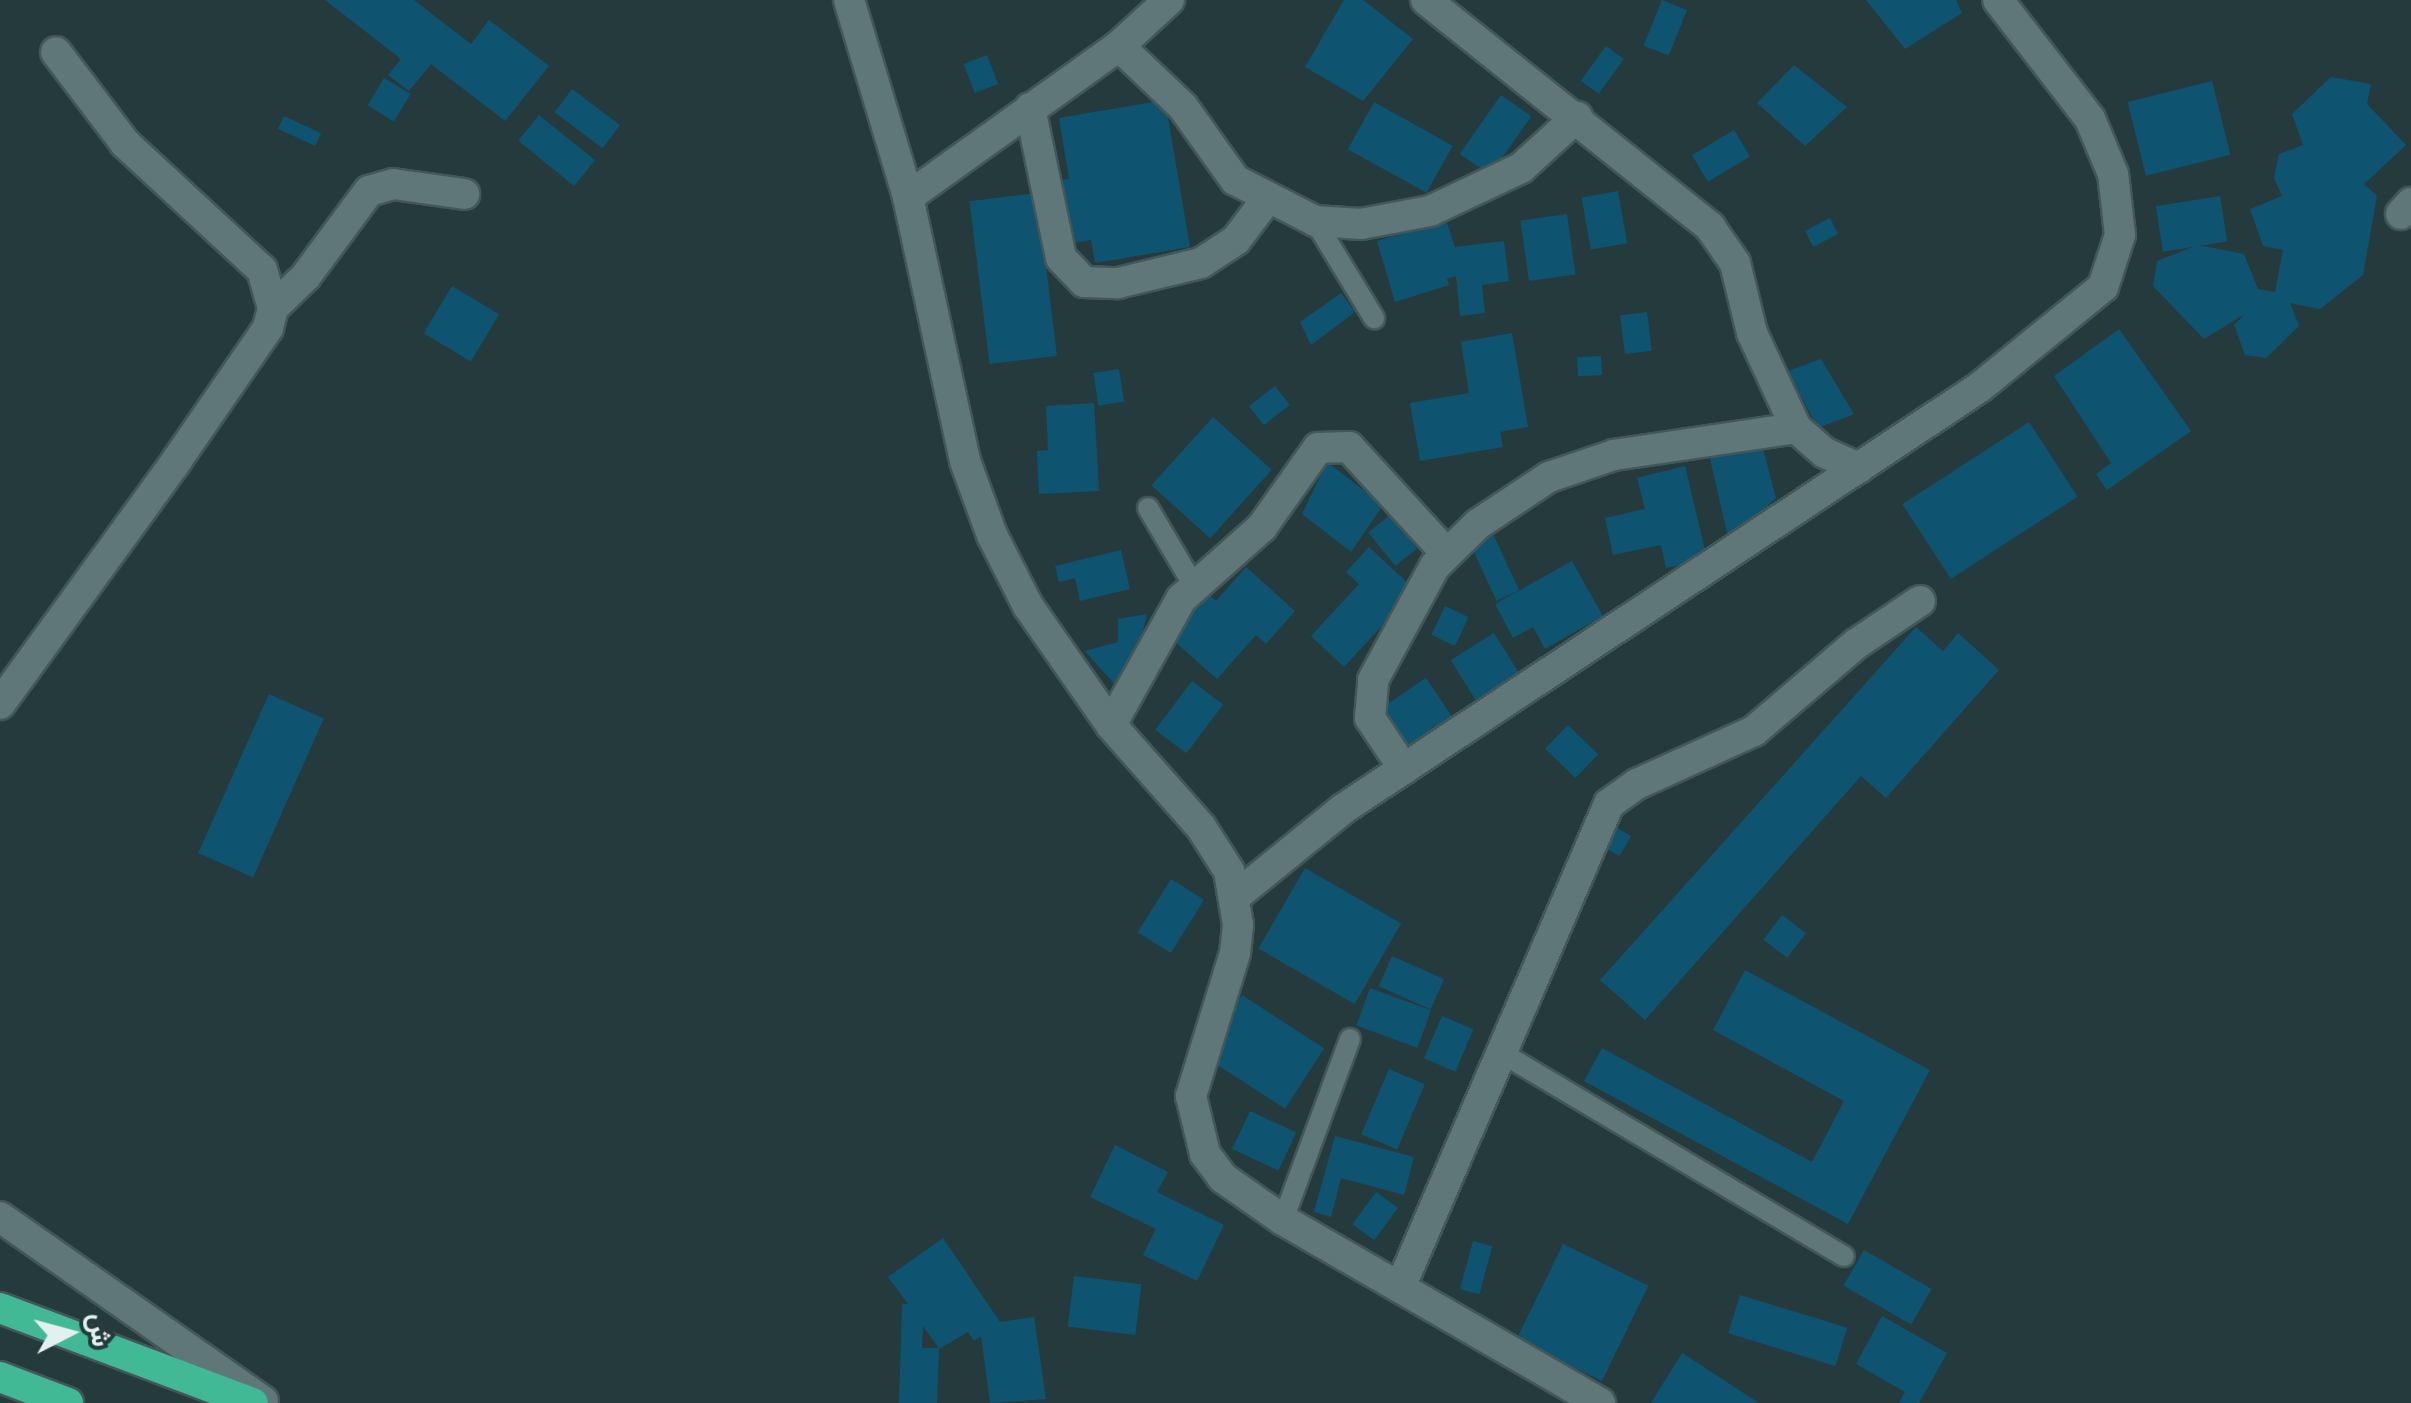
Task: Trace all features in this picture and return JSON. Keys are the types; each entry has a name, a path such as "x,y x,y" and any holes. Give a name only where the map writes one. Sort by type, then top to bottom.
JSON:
{"highway":[{"path":"0,1308 253,1403"},
{"path":"0,1376 68,1403"}],"street":[{"path":"850,0 908,197 964,461 992,534 1028,606 1111,725 1216,848 1236,896 1235,953 1195,1067 1194,1126 1223,1178 1283,1220 1402,1283 1600,1403"},
{"path":"908,197 1118,46 1169,0"},
{"path":"1426,0 1710,227 1735,264 1752,333 1796,428 1824,453 1858,468"},
{"path":"1236,896 1404,769 1858,468 2074,315 2102,287 2120,234 2114,174 2090,119 1998,0"},
{"path":"1118,46 1183,107 1235,180 1315,221 1361,224 1430,212 1521,168 1577,117"},
{"path":"0,704 178,460 268,328 273,308 262,270 125,144 56,52"},
{"path":"1030,108 1060,258 1084,282 1118,283 1201,263 1236,240 1268,199"},
{"path":"273,308 306,276 369,191 393,184 464,194"},
{"path":"1404,769 1370,718 1373,680 1447,554 1478,524 1548,476 1614,455 1796,428"},
{"path":"1111,725 1148,648 1192,584 1262,527 1311,456 1328,443 1348,447 1447,554"},
{"path":"1402,1283 1505,1055 1609,804 1637,784 1754,732 1856,644 1920,601"},
{"path":"0,1218 265,1403"}],"lane":[{"path":"1315,221 1374,318"},
{"path":"1148,508 1192,584"},
{"path":"1283,1220 1350,1039"},
{"path":"1505,1055 1844,1256"}],"building":[{"path":"325,0 414,0 471,44 489,20 549,66 505,121 431,64 409,91 388,75 401,59"},
{"path":"1344,0 1363,0 1413,39 1363,101 1305,67"},
{"path":"1662,0 1687,10 1669,56 1644,45"},
{"path":"1866,0 1956,0 1962,13 1905,49"},
{"path":"1606,46 1624,59 1599,94 1581,81"},
{"path":"987,55 998,84 975,93 964,64"},
{"path":"1794,65 1847,107 1805,146 1757,103"},
{"path":"2331,77 2371,84 2367,104 2406,145 2364,184 2377,196 2363,275 2320,309 2290,303 2299,326 2266,358 2245,355 2234,325 2245,314 2204,339 2153,286 2157,261 2198,245 2244,254 2258,289 2275,292 2283,250 2263,246 2250,209 2282,196 2274,178 2279,154 2303,145 2292,114"},
{"path":"384,78 411,94 394,121 368,105"},
{"path":"2212,81 2230,155 2146,176 2128,102"},
{"path":"572,89 620,125 602,148 555,112"},
{"path":"1501,95 1531,116 1490,175 1460,154"},
{"path":"1165,100 1190,247 1095,263 1091,240 1067,244 1056,180 1069,179 1059,118"},
{"path":"1374,102 1453,146 1427,193 1348,149"},
{"path":"539,115 595,160 574,186 518,141"},
{"path":"284,116 321,133 315,146 278,129"},
{"path":"1734,130 1750,157 1708,182 1692,155"},
{"path":"1618,191 1627,243 1591,250 1582,197"},
{"path":"1037,193 1057,356 989,364 970,201"},
{"path":"2220,196 2227,241 2163,252 2156,206"},
{"path":"1567,214 1575,274 1529,281 1520,221"},
{"path":"1830,218 1838,234 1813,247 1805,231"},
{"path":"1446,220 1455,247 1504,241 1509,281 1482,285 1485,313 1460,316 1456,276 1447,279 1449,285 1395,302 1377,241"},
{"path":"452,286 499,314 471,361 424,333"},
{"path":"1341,293 1355,312 1311,345 1300,322"},
{"path":"1647,312 1652,351 1625,354 1620,315"},
{"path":"2119,329 2191,431 2107,490 2096,474 2111,463 2054,376"},
{"path":"1512,333 1528,427 1500,432 1503,447 1420,461 1410,403 1469,393 1461,342"},
{"path":"1601,356 1602,375 1578,376 1577,357"},
{"path":"1821,359 1854,414 1818,428 1788,371"},
{"path":"1119,369 1124,402 1098,406 1093,373"},
{"path":"1275,386 1290,405 1264,425 1249,406"},
{"path":"1094,403 1099,491 1039,494 1037,451 1048,450 1046,406"},
{"path":"1213,417 1272,470 1210,538 1151,485"},
{"path":"2029,422 2077,497 1951,579 1902,504"},
{"path":"1761,441 1776,498 1729,541 1708,450"},
{"path":"1327,462 1383,505 1351,552 1302,514"},
{"path":"1685,466 1707,559 1666,568 1661,545 1613,555 1605,518 1645,509 1637,478"},
{"path":"1390,515 1417,548 1395,566 1368,533"},
{"path":"1493,534 1519,590 1497,601 1470,545"},
{"path":"1369,547 1415,590 1344,667 1311,636 1359,584 1346,572"},
{"path":"1121,550 1130,589 1080,601 1075,578 1059,582 1055,566"},
{"path":"1572,561 1603,616 1545,649 1533,627 1513,638 1495,604"},
{"path":"1246,567 1295,611 1266,644 1256,635 1217,679 1165,633 1203,590 1216,601"},
{"path":"1445,606 1469,617 1455,646 1431,635"},
{"path":"1147,614 1133,675 1118,688 1085,651 1118,642 1118,619"},
{"path":"1916,627 1943,651 1958,633 1999,670 1886,798 1861,776 1645,1020 1600,980"},
{"path":"1494,633 1520,675 1477,702 1451,660"},
{"path":"1426,678 1453,718 1409,747 1382,708"},
{"path":"1192,681 1223,704 1186,753 1155,730"},
{"path":"269,694 324,718 253,877 198,853"},
{"path":"1568,725 1598,754 1575,778 1545,749"},
{"path":"1612,825 1631,836 1620,856 1600,845"},
{"path":"1305,868 1401,924 1355,1004 1258,949"},
{"path":"1171,879 1204,900 1171,953 1138,932"},
{"path":"1782,915 1806,933 1787,958 1763,940"},
{"path":"1392,956 1444,979 1431,1009 1379,986"},
{"path":"1745,970 1930,1070 1848,1224 1584,1081 1602,1048 1812,1162 1844,1101 1713,1030"},
{"path":"1370,988 1431,1010 1417,1048 1356,1026"},
{"path":"1242,995 1324,1048 1285,1109 1203,1055"},
{"path":"1442,1016 1473,1029 1455,1072 1424,1058"},
{"path":"1389,1069 1425,1084 1397,1150 1361,1134"},
{"path":"1250,1111 1296,1133 1278,1171 1232,1149"},
{"path":"1335,1136 1414,1157 1404,1195 1341,1178 1331,1217 1314,1212"},
{"path":"1115,1145 1168,1172 1157,1192 1224,1225 1197,1281 1143,1255 1156,1229 1090,1197"},
{"path":"1376,1192 1398,1208 1374,1240 1352,1224"},
{"path":"943,1238 1000,1322 1034,1317 1046,1399 990,1403 981,1336 974,1341 968,1332 939,1349 937,1403 899,1403 902,1304 908,1304 888,1277","holes":["923,1326 939,1348 922,1348"]},
{"path":"1473,1241 1492,1246 1479,1294 1460,1289"},
{"path":"1563,1244 1648,1286 1602,1381 1517,1339"},
{"path":"1864,1250 1932,1289 1911,1325 1844,1286"},
{"path":"1074,1276 1141,1284 1135,1335 1068,1327"},
{"path":"1740,1295 1847,1328 1835,1366 1728,1333"},
{"path":"1882,1316 1947,1353 1919,1403 1899,1403 1905,1392 1856,1364"},
{"path":"1682,1353 1759,1403 1651,1403"}]}
